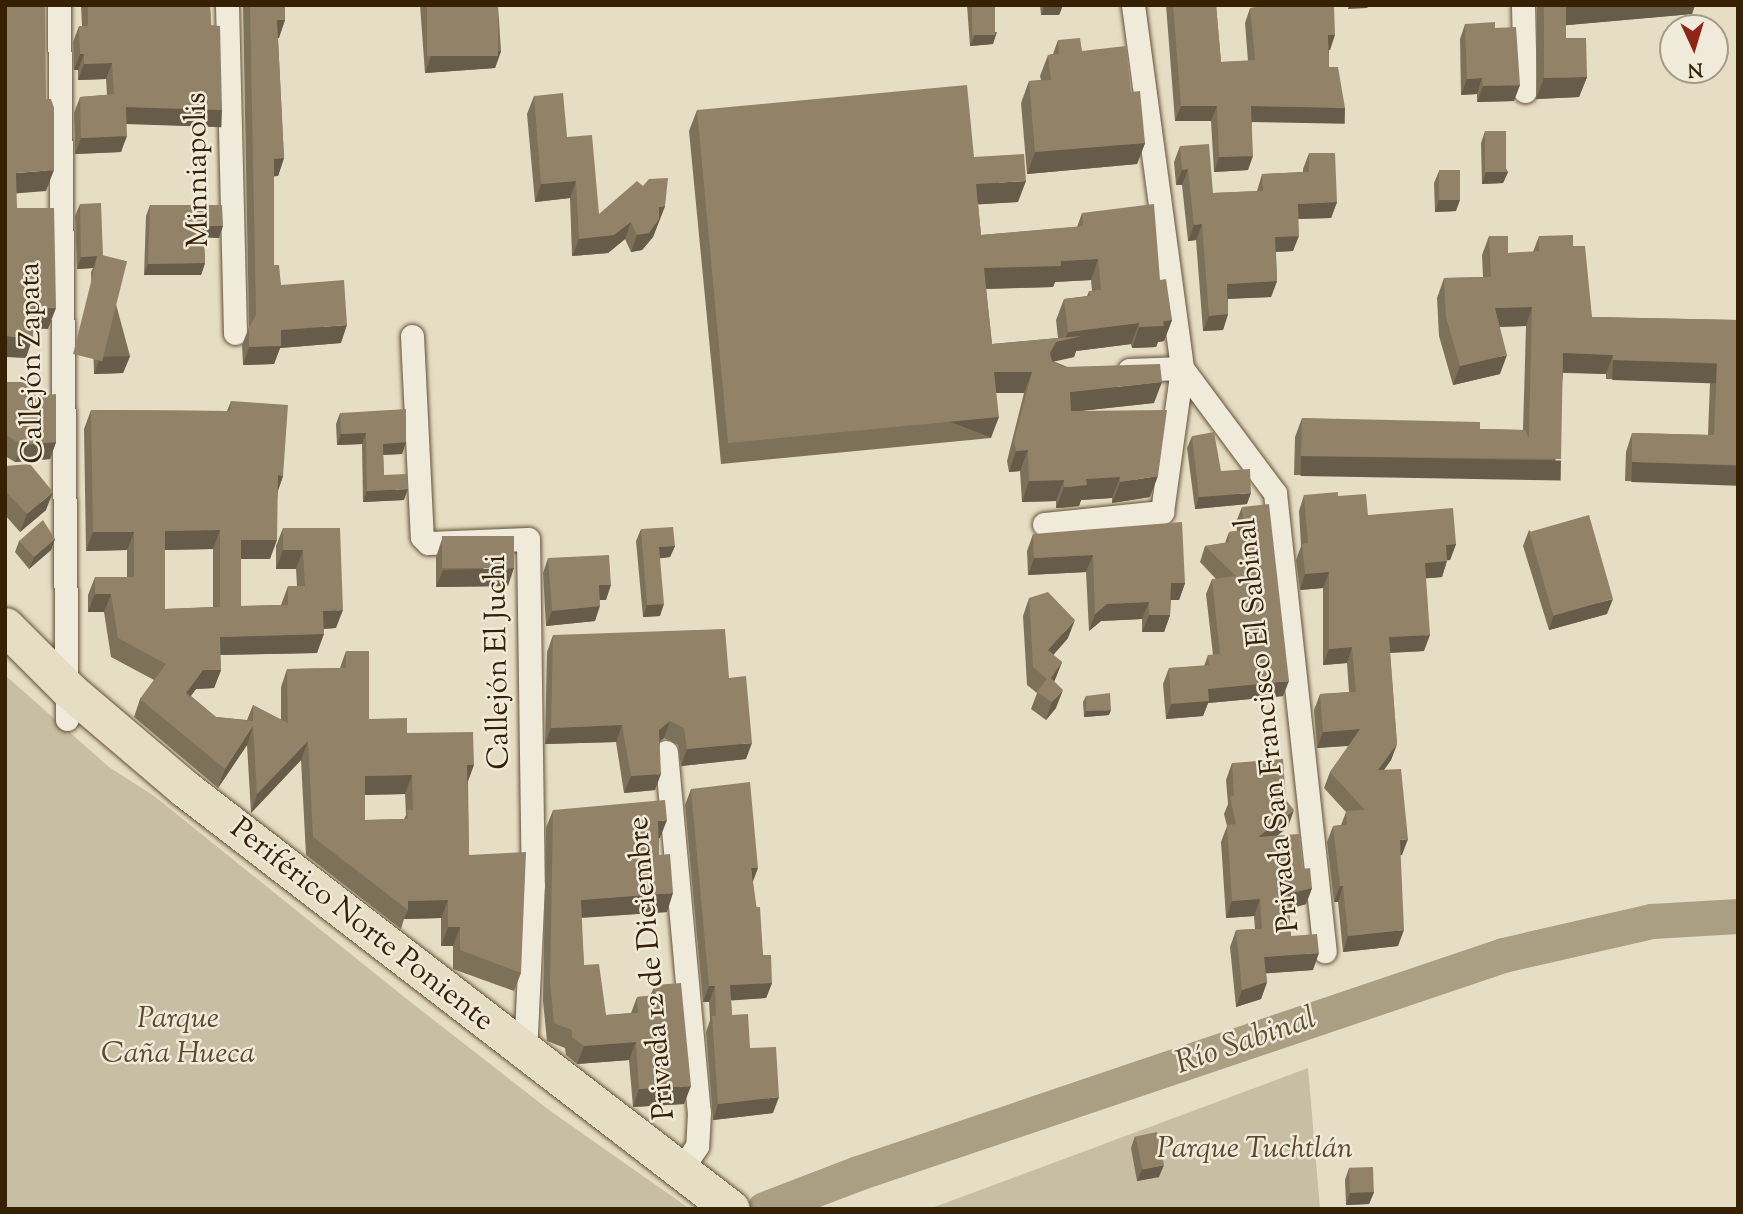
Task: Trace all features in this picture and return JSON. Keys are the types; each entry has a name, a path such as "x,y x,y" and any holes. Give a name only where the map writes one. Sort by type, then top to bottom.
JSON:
{"main road":[{"name":"Periférico Norte Poniente","path":"5,626 68,705 184,788 679,1173 717,1206"},
{"name":"Periférico Norte Poniente","path":"5,654 717,1206"}],"street":[{"name":"Callejón Zapata","path":"59,5 68,705"},
{"name":"Minniapolis","path":"227,5 235,333"},
{"path":"1044,524 1162,512 1181,368 1133,5"},
{"path":"1523,5 1525,91"},
{"name":"Callejón El Juchi","path":"412,336 422,537 428,543 528,539 533,815 525,1054"},
{"path":"1112,371 1181,368"},
{"name":"Privada San Francisco El Sabinal","path":"1181,368 1276,493 1325,951"},
{"name":"Privada 12 de Diciembre","path":"666,752 699,1112 697,1146 679,1173"},
{"path":"644,806 671,803"},
{"path":"533,815 561,813"}],"green space":[{"name":"Parque Caña Hueca","path":"5,675 109,767 154,796 549,1110 690,1209 5,1209"},
{"name":"Parque Tuchtlán","path":"1308,1068 1320,1209 929,1209"}],"building":[{"path":"5,5 45,5 46,99 51,99 54,108 54,170 16,173 17,208 54,208 56,308 34,307 33,337 5,336"},
{"path":"88,5 210,5 211,25 220,26 222,110 126,107 127,136 81,138 80,97 114,94 112,63 84,64 84,54 80,54 79,26 88,26"},
{"path":"250,5 285,5 285,20 277,20 284,158 274,159 274,265 279,265 281,285 344,280 347,325 281,330 281,346 249,347 249,327 256,315"},
{"path":"427,5 498,5 498,56 427,56"},
{"path":"972,5 995,5 995,35 972,35"},
{"path":"1173,5 1216,5 1221,62 1255,60 1250,8 1334,5 1335,35 1328,35 1329,67 1338,67 1345,108 1251,106 1253,156 1219,157 1217,106 1181,106"},
{"path":"1544,5 1566,5 1566,38 1586,38 1587,77 1544,78"},
{"path":"1495,22 1495,28 1516,27 1520,85 1483,86 1482,78 1467,79 1465,24"},
{"path":"1080,38 1082,51 1126,46 1131,92 1140,91 1145,143 1035,152 1029,81 1051,80 1048,55 1059,54 1058,40"},
{"path":"967,85 974,157 1024,154 1026,181 976,184 981,235 1083,226 1082,213 1154,204 1160,280 1166,279 1172,320 1163,321 1164,326 1139,327 1139,323 1068,332 1064,299 1090,296 1089,291 1101,290 1098,259 1061,261 1061,266 984,268 992,344 1082,336 1056,342 1050,353 1052,361 1064,367 1160,364 1162,382 1070,392 1071,411 1167,410 1158,476 1120,482 1120,477 1086,479 1087,485 1070,487 1064,487 1064,480 1029,481 1028,450 1016,451 1014,440 1032,372 994,372 999,417 728,443 697,110"},
{"path":"563,93 567,137 592,135 599,214 637,181 643,186 649,179 668,178 665,206 659,207 659,219 649,233 637,235 631,222 614,235 579,239 576,181 541,184 534,96"},
{"path":"1485,131 1506,131 1506,172 1485,172"},
{"path":"1209,144 1213,193 1263,191 1262,174 1309,172 1309,153 1335,153 1337,202 1298,204 1299,236 1275,237 1277,281 1227,284 1228,314 1209,316 1202,224 1194,225 1188,169 1182,170 1180,146"},
{"path":"1439,170 1460,170 1460,200 1439,200"},
{"path":"101,203 103,256 98,254 81,257 80,204"},
{"path":"150,205 222,205 223,226 203,226 205,263 148,264"},
{"path":"1573,235 1573,246 1585,246 1592,317 1738,320 1738,465 1632,462 1632,433 1714,435 1717,363 1613,360 1613,355 1563,353 1561,459 1301,456 1302,418 1480,422 1480,429 1525,430 1529,438 1532,307 1495,308 1507,355 1460,366 1446,317 1444,278 1491,277 1489,236 1508,236 1508,253 1539,251 1539,236"},
{"path":"98,254 127,261 102,361 73,354"},
{"path":"5,382 35,382 45,395 56,394 56,442 22,445 5,434"},
{"path":"231,401 288,405 283,476 278,475 277,540 241,540 241,606 288,605 288,586 305,586 303,550 283,550 283,528 340,528 343,610 323,611 324,634 220,637 221,670 203,670 186,693 216,717 253,721 253,705 288,723 287,669 346,668 346,651 369,651 369,719 407,718 407,733 473,732 474,765 467,765 469,855 526,852 521,973 460,950 460,927 448,927 448,900 408,901 408,910 313,837 308,741 257,794 253,726 225,769 140,699 166,664 118,638 111,594 95,594 95,577 134,577 134,532 93,532 91,410 230,411","holes":["220,530 220,607 165,609 165,531","412,775 413,810 407,810 408,819 365,820 365,776"]},
{"path":"406,409 406,442 383,444 384,475 407,474 408,489 367,491 366,433 341,434 340,413"},
{"path":"1214,432 1221,471 1250,469 1251,493 1199,497 1192,436"},
{"path":"30,464 53,492 27,514 5,491 5,466"},
{"path":"1338,492 1338,496 1366,494 1368,515 1453,508 1456,544 1446,545 1447,561 1425,563 1430,635 1389,637 1397,744 1378,770 1401,769 1408,839 1400,840 1404,930 1348,936 1333,826 1347,825 1346,811 1365,810 1330,772 1360,729 1323,732 1320,694 1356,692 1352,647 1329,649 1329,572 1305,574 1302,544 1308,543 1304,495"},
{"path":"1269,504 1289,681 1208,689 1209,701 1171,704 1169,668 1209,665 1208,655 1220,654 1212,579 1236,576 1205,546 1229,542 1229,532 1244,530 1242,507"},
{"path":"1589,515 1613,599 1553,616 1529,532"},
{"path":"43,520 55,539 34,557 19,541"},
{"path":"1182,522 1185,583 1171,583 1170,615 1149,615 1149,602 1107,604 1095,614 1093,555 1034,558 1033,534"},
{"path":"673,527 675,546 659,547 664,604 647,605 641,529"},
{"path":"442,536 514,536 514,568 442,568"},
{"path":"609,555 611,585 599,585 600,606 552,611 548,558"},
{"path":"1048,592 1075,620 1048,650 1062,662 1051,678 1063,690 1052,702 1037,692 1047,679 1033,667 1029,598"},
{"path":"725,629 729,678 746,676 752,743 687,749 684,728 670,721 659,730 661,774 631,776 622,725 551,728 553,635"},
{"path":"1110,693 1111,710 1086,711 1086,696"},
{"path":"1283,759 1286,800 1294,810 1258,837 1299,834 1303,869 1310,868 1312,888 1288,894 1291,936 1317,934 1319,953 1264,957 1267,982 1242,990 1236,930 1262,929 1260,899 1232,901 1227,825 1236,824 1230,797 1234,795 1232,763"},
{"path":"750,782 758,868 751,868 756,907 760,907 763,955 771,955 772,983 730,985 732,1015 748,1014 750,1048 776,1047 779,1097 718,1104 712,1016 716,1016 715,986 709,986 691,789"},
{"path":"665,800 667,820 658,821 659,855 670,854 673,893 581,900 584,965 599,964 606,1015 638,1013 637,997 655,995 655,985 681,983 691,1086 639,1089 636,1042 584,1046 572,1037 572,1030 554,1023 550,983 553,810"},
{"path":"1157,1132 1164,1165 1143,1170 1135,1137"},
{"path":"1373,1167 1374,1192 1350,1193 1349,1168"}],"waterway":[{"name":"Río Sabinal","path":"764,1209 858,1173 1503,955 1652,921 1738,916"}]}
